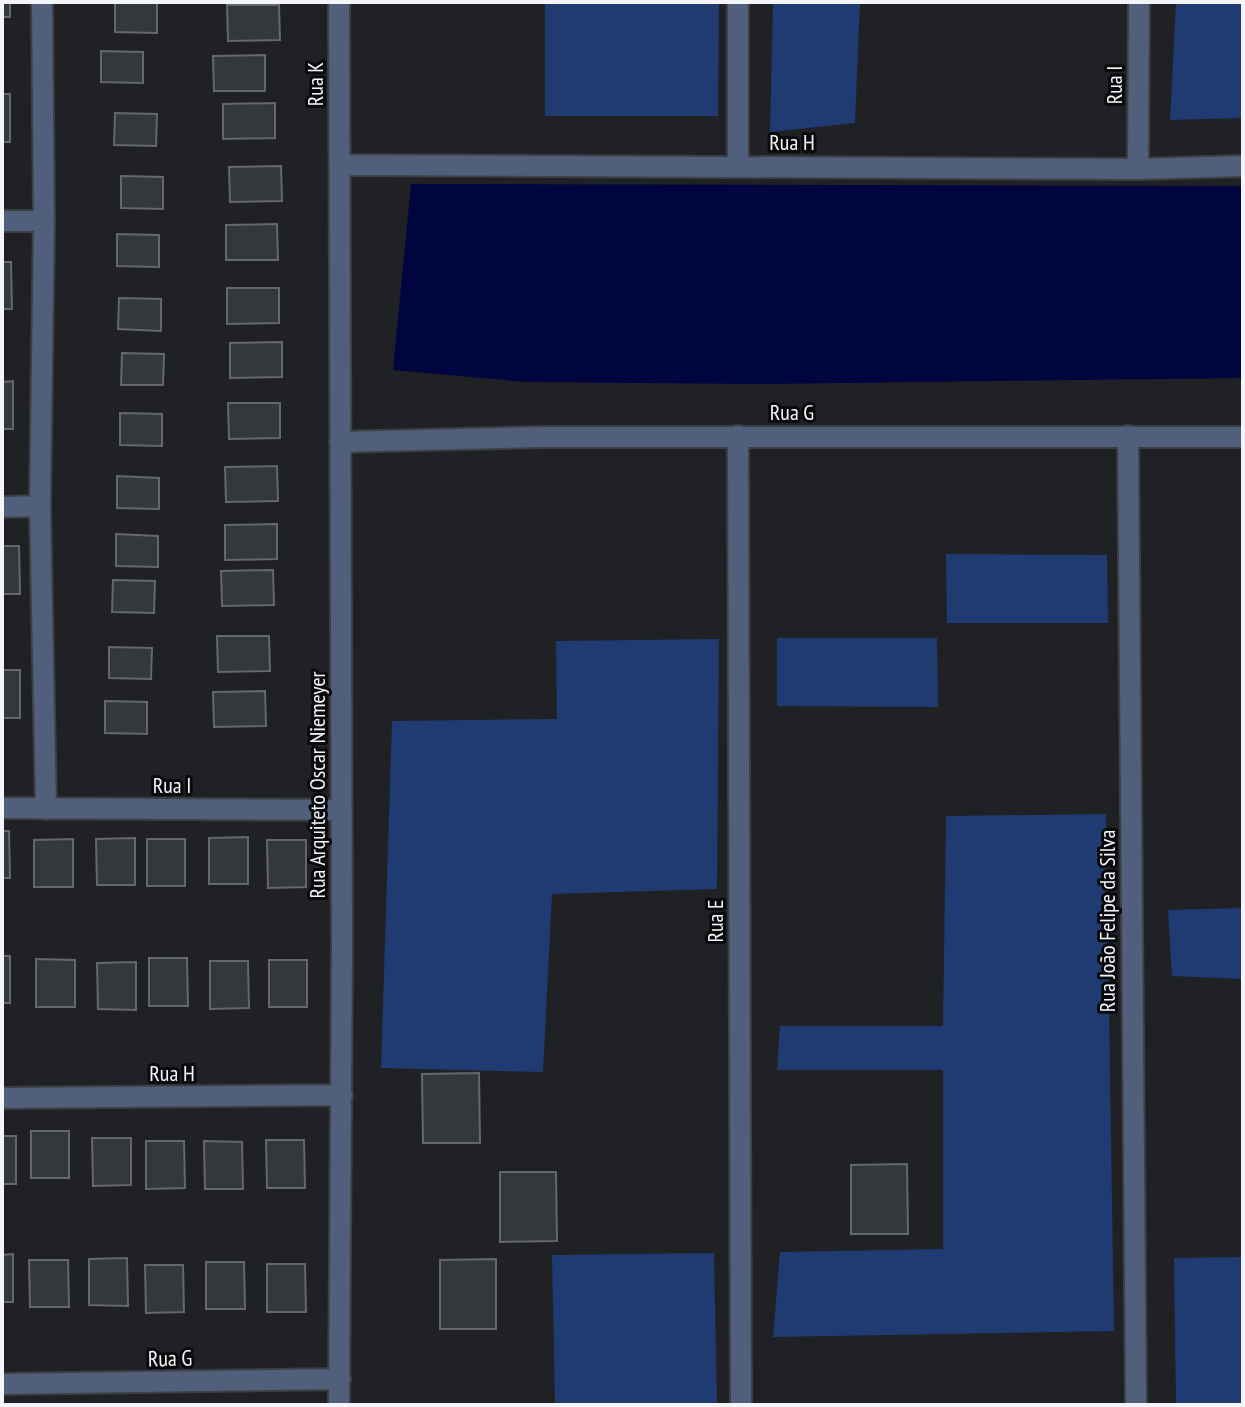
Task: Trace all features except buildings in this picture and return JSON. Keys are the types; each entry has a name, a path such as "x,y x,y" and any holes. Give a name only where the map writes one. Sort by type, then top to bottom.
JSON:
{"street":[{"path":"42,2 44,221 40,506 46,809"},
{"name":"Rua K","path":"339,2 340,165"},
{"path":"738,2 738,166"},
{"name":"Rua I","path":"1138,169 1139,2"},
{"name":"Rua H","path":"340,165 1138,169 1243,166"},
{"name":"Rua Arquiteto Oscar Niemeyer","path":"339,1405 342,1095 340,165"},
{"path":"2,221 44,221"},
{"name":"Rua E","path":"738,436 741,1405"},
{"name":"Rua João Felipe da Silva","path":"1128,436 1136,1405"},
{"name":"Rua G","path":"340,442 543,437 1243,437"},
{"path":"2,507 40,506"},
{"name":"Rua I","path":"2,808 341,810"},
{"name":"Rua H","path":"2,1098 342,1095"},
{"name":"Rua G","path":"2,1384 340,1379"}],"shaded area":[{"path":"545,2 719,2 718,116 545,116"},
{"path":"773,2 860,2 855,123 770,132"},
{"path":"1176,2 1243,2 1243,118 1170,120"},
{"path":"411,184 1243,186 1243,378 761,384 526,382 393,370"},
{"path":"946,554 1107,555 1108,623 947,623"},
{"path":"777,638 937,638 938,707 777,706"},
{"path":"719,639 717,889 552,894 543,1072 381,1068 392,721 557,719 556,641"},
{"path":"1106,814 1114,1331 773,1337 780,1252 943,1249 943,1070 777,1070 780,1026 943,1026 946,816"},
{"path":"1243,908 1243,979 1172,976 1168,910"},
{"path":"714,1253 717,1405 555,1405 552,1255"},
{"path":"1243,1257 1243,1405 1176,1405 1174,1258"}]}
